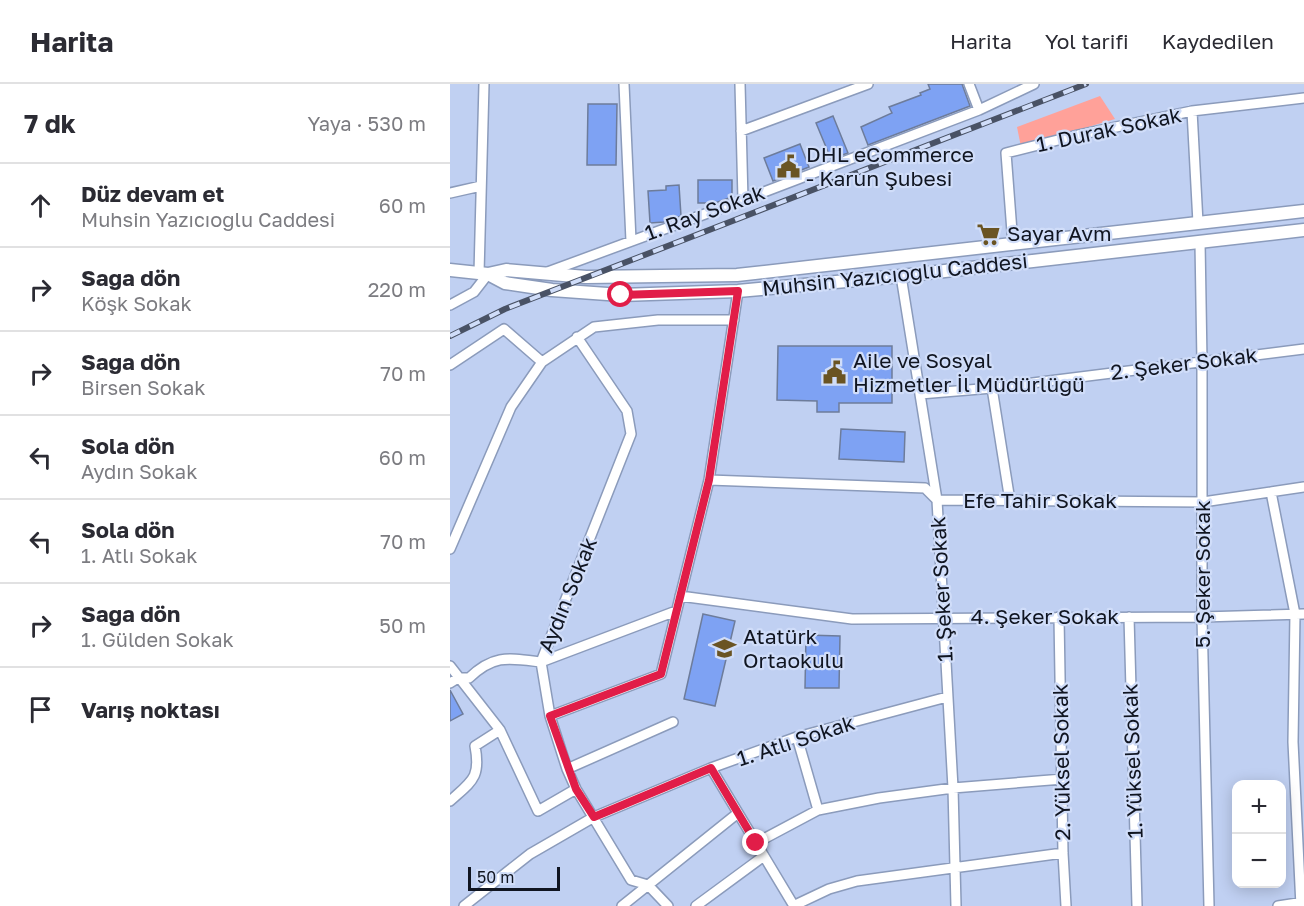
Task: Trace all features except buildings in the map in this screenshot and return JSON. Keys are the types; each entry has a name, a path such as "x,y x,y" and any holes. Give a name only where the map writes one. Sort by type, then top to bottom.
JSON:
{"street":[{"path":"450,305 474,292 483,273 481,186 484,84"},
{"path":"624,84 631,241"},
{"path":"740,84 743,200"},
{"path":"741,131 868,84"},
{"path":"969,84 979,110"},
{"name":"1. Ray Sokak","path":"542,273 743,200 979,110 1034,84"},
{"name":"1. Durak Sokak","path":"1013,245 1006,153 1192,111 1304,98"},
{"path":"1192,111 1197,223"},
{"path":"450,193 481,186"},
{"name":"Muhsin Yazıcıoğlu Caddesi","path":"450,270 483,273 506,270 586,277 737,275 1304,212"},
{"name":"Muhsin Yazıcıoğlu Caddesi","path":"483,273 505,283 552,290 621,295 738,291 901,276 1304,230"},
{"name":"5. Şeker Sokak","path":"1200,242 1202,617 1209,906"},
{"path":"550,716 661,674 709,480 738,291 737,275"},
{"name":"1. Şeker Sokak","path":"901,276 937,500 953,788 956,906"},
{"path":"450,549 511,407 542,362 594,327 658,320 734,320"},
{"path":"450,365 504,329 542,362"},
{"name":"Aydın Sokak","path":"577,337 627,411 631,434 541,662 550,716 576,789 631,880 648,885 668,906"},
{"name":"2. Şeker Sokak","path":"920,394 992,388 1304,349"},
{"path":"992,388 1010,501"},
{"name":"Efe Tahir Sokak","path":"709,480 925,488 937,500 1010,501 1203,502 1304,487"},
{"path":"1271,492 1299,614 1292,705 1300,817 1302,903 1278,906"},
{"name":"4. Şeker Sokak","path":"681,596 852,619 1202,617 1299,614"},
{"path":"454,681 469,678 481,666 495,659 541,662 676,611"},
{"name":"2. Yüksel Sokak","path":"1059,617 1066,906"},
{"name":"1. Yüksel Sokak","path":"1129,617 1137,906"},
{"path":"450,666 454,681 500,730 538,812 576,789"},
{"name":"1. Atlı Sokak","path":"464,906 530,854 594,817 711,768 797,737 947,697"},
{"path":"1292,705 1304,704"},
{"path":"567,769 673,722"},
{"path":"450,801 470,783 477,772 475,746 500,730"},
{"path":"797,737 818,810"},
{"path":"1293,742 1304,742"},
{"path":"711,768 794,906 829,889 857,881 1063,853"},
{"path":"756,843 818,810 879,798 953,788 1062,778"},
{"path":"622,906 738,813"},
{"path":"696,906 764,856"}],"shaded area":[{"path":"1100,96 1115,119 1021,147 1017,127"}],"railway":[{"path":"450,336 505,309 1086,84"}],"place":[{"name":"DHL eCommerce - Karun Şubesi","path":"788,167"},
{"name":"Sayar Avm","path":"989,234"},
{"name":"Aile ve Sosyal Hizmetler İl Müdürlüğü","path":"835,373"},
{"name":"Atatürk Ortaokulu","path":"725,649"}],"route":[{"path":"621,295 738,291 709,480 661,674 550,716 567,769 576,789 594,817 711,768 756,843"}]}
